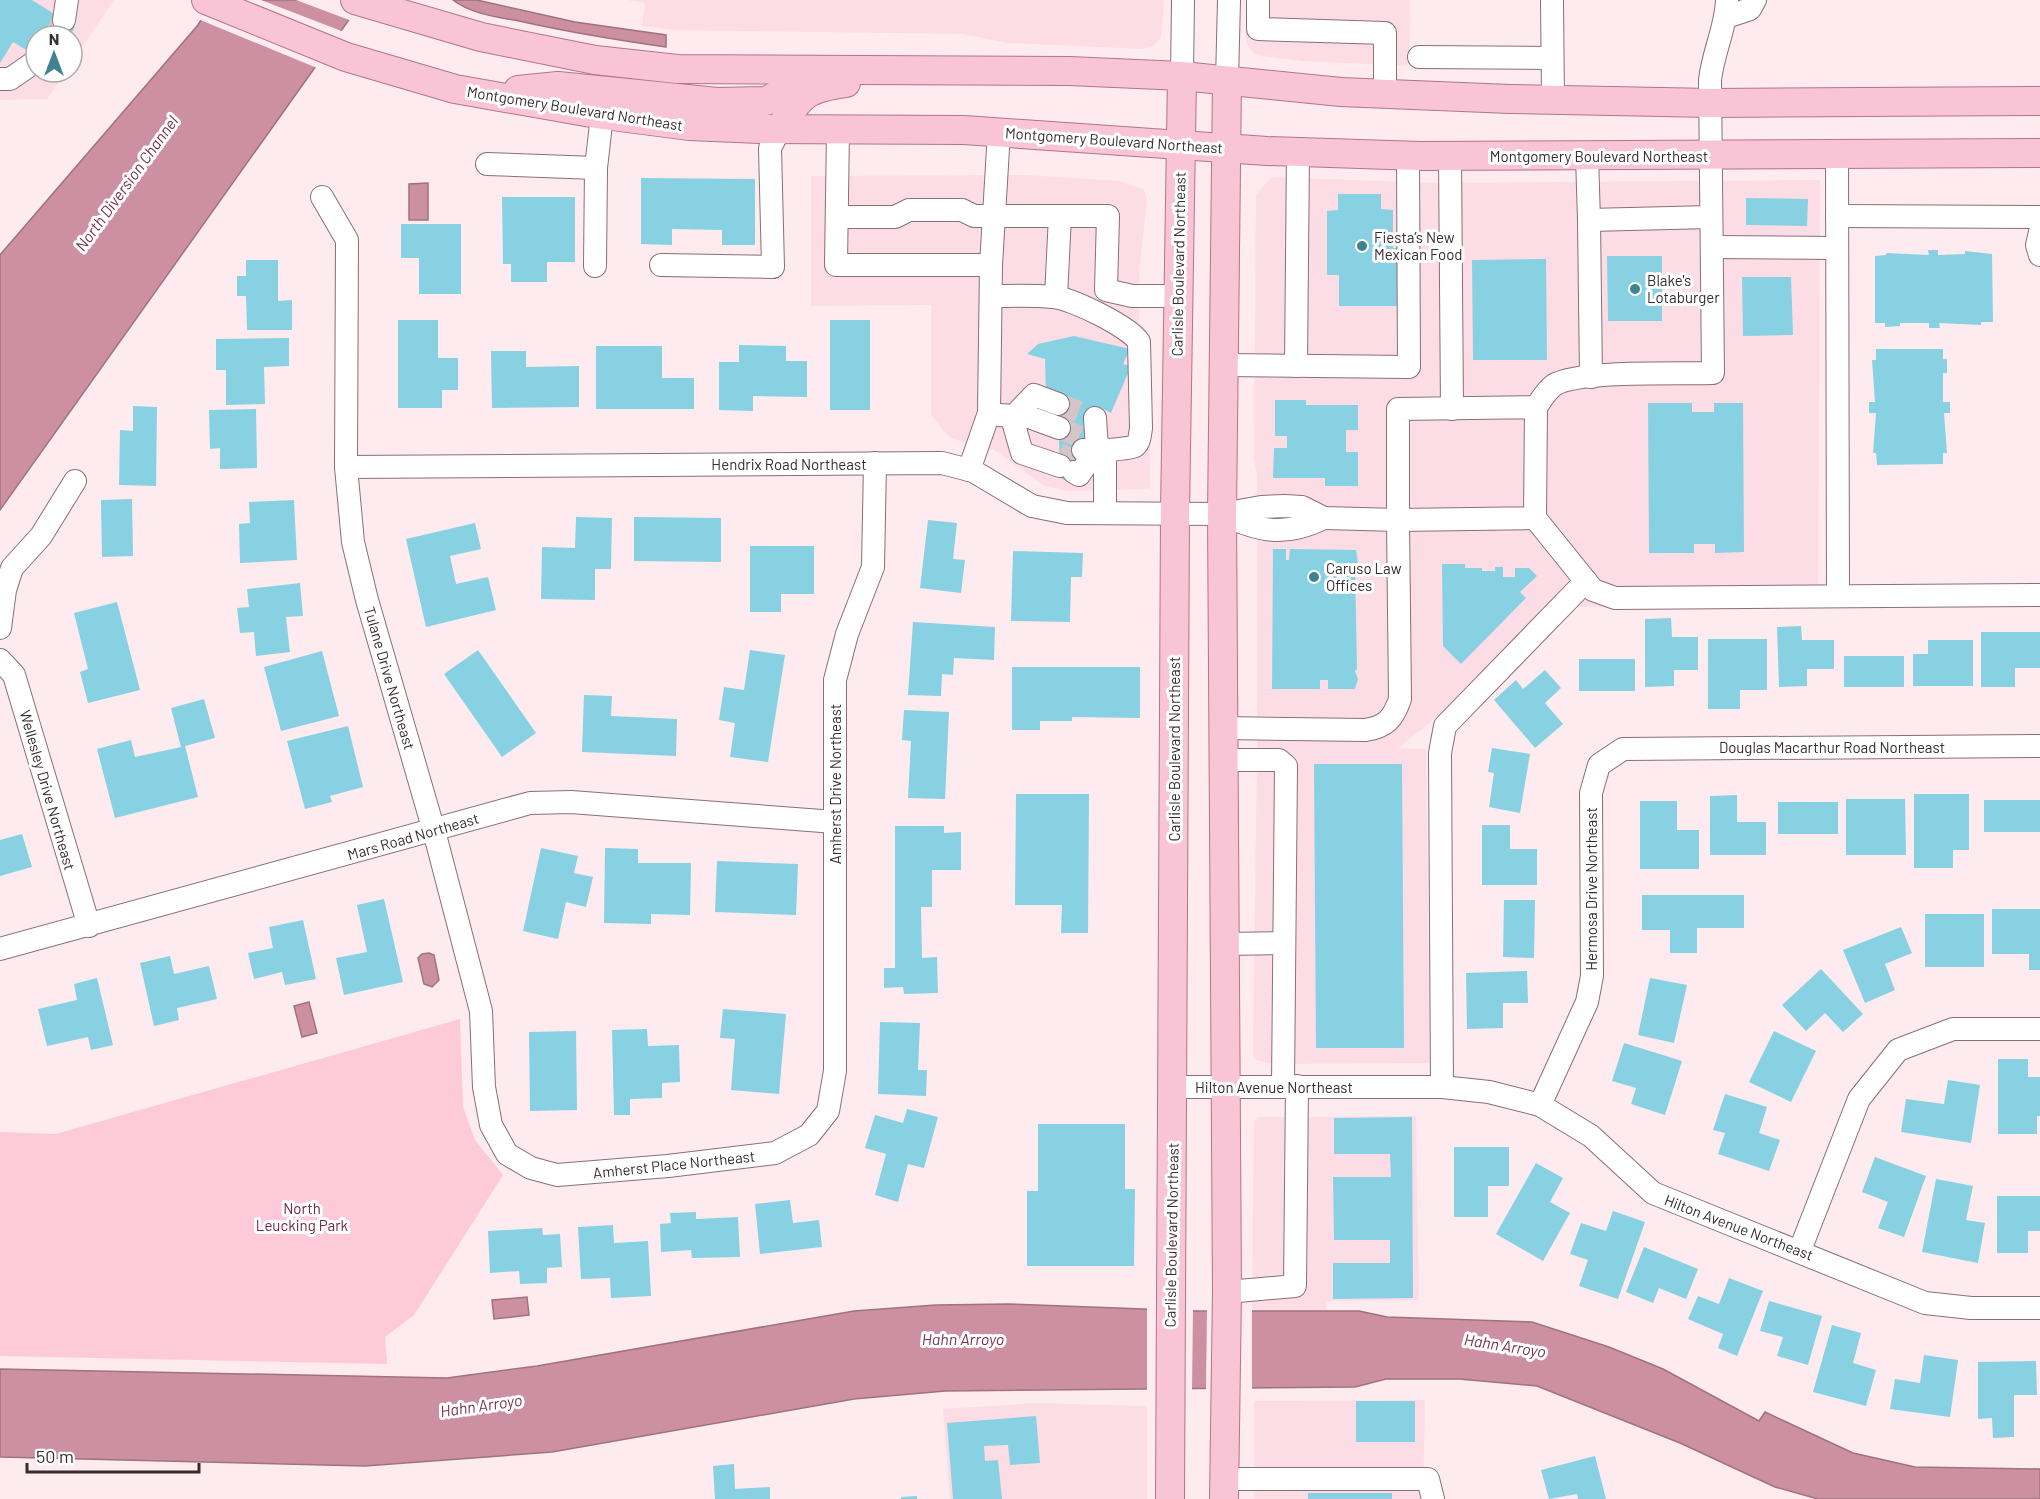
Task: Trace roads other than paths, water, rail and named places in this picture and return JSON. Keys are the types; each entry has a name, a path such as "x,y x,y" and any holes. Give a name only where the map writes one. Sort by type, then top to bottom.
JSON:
{"main road":[{"name":"Montgomery Boulevard Northeast","path":"206,0 346,57 477,93 602,115 689,126 999,132 1298,152 1408,156 2040,153"},
{"path":"362,3 481,37 595,60 678,69 1069,71 1182,76 1385,94 1711,103 2040,101"},
{"path":"477,93 558,86 717,102 767,101 783,90 793,71"},
{"path":"780,129 792,108 808,91 898,71"},
{"name":"Carlisle Boulevard Northeast","path":"1170,1499 1169,1304 1173,1087 1175,512 1179,144 1182,76"},
{"path":"1224,1489 1227,1299 1222,514 1227,81"}],"street":[{"name":"Carlisle Boulevard Northeast","path":"1182,76 1183,0"},
{"path":"1227,81 1228,0"},
{"path":"1258,0 1258,29 1385,33 1385,94"},
{"path":"1552,0 1553,99"},
{"path":"1755,0 1750,9 1726,8 1712,57 1713,374 1591,377 1565,381 1552,386 1536,407 1534,518 1593,590 1615,598 2040,595"},
{"path":"1419,57 1552,58"},
{"path":"0,79 10,79 24,69"},
{"path":"595,266 596,168 602,115"},
{"path":"661,265 773,267 770,148 780,129"},
{"path":"838,130 836,265 991,265"},
{"path":"969,470 989,413 991,265 984,216 999,132"},
{"path":"1296,366 1298,152"},
{"path":"1837,154 1838,596"},
{"path":"1224,365 1409,367 1408,156"},
{"path":"1450,156 1452,409"},
{"path":"1587,156 1591,377"},
{"path":"487,164 596,168"},
{"name":"Tulane Drive Northeast","path":"322,197 347,240 346,467 353,542 364,589 434,831 481,1011 484,1087 491,1125 507,1154"},
{"path":"837,217 895,217 909,210 962,210 984,216 1108,216 1106,290 1132,296 1178,296"},
{"path":"1056,297 1060,216"},
{"path":"1837,216 2040,217"},
{"path":"1589,220 1711,217"},
{"path":"2040,232 2037,244 2040,255"},
{"path":"1712,247 1837,248"},
{"path":"991,296 1056,297 1123,325 1134,334 1139,342 1139,442 1134,447 1126,448 1076,441 1022,453 1012,418"},
{"path":"1223,728 1365,730 1380,728 1394,717 1401,699 1398,409 1536,407"},
{"path":"989,413 1012,418 1032,408 1076,441 1105,512"},
{"name":"Amherst Drive Northeast","path":"828,1111 835,1071 835,680 847,634 873,567 875,463"},
{"name":"Hendrix Road Northeast","path":"346,467 942,464 969,470 1032,506 1068,513 1222,514"},
{"path":"0,628 5,590 12,568 41,536 75,481"},
{"path":"1222,514 1248,526 1262,529 1302,529 1324,518 1398,520 1534,518"},
{"path":"1442,1087 1440,753 1445,726 1586,580"},
{"name":"Wellesley Drive Northeast","path":"0,660 14,675 88,926"},
{"name":"Douglas Macarthur Road Northeast","path":"1623,749 2040,746"},
{"name":"Hermosa Drive Northeast","path":"1540,1105 1587,1002 1592,976 1591,793 1599,765 1623,749"},
{"path":"1224,760 1279,760 1286,766 1284,943 1295,1286 1227,1299"},
{"name":"Mars Road Northeast","path":"0,950 530,803 571,802 835,822"},
{"path":"1225,944 1284,943"},
{"path":"1800,1250 1859,1100 1898,1050 1953,1029 2040,1029"},
{"name":"Hilton Avenue Northeast","path":"1173,1087 1442,1087 1490,1092 1540,1105 1591,1136 1653,1193 1800,1250 1925,1303 1971,1308 2040,1308"},
{"name":"Amherst Place Northeast","path":"507,1154 531,1168 557,1175 668,1166 775,1153 809,1135 828,1111"},
{"path":"1224,1489 1428,1479 1433,1499"}],"water":[{"name":"North Diversion Channel","path":"213,0 363,0 0,510 0,255 198,25"},
{"path":"453,0 477,0 575,22 666,35 666,47 592,36 493,16 468,9"},
{"path":"428,183 428,220 409,220 409,184"},
{"path":"422,954 434,955 439,980 432,987 424,984 418,958"},
{"path":"309,1002 317,1033 302,1037 294,1006"},
{"path":"527,1297 529,1315 494,1319 492,1300"},
{"name":"Hahn Arroyo","path":"1008,1304 1198,1311 1359,1311 1387,1317 1532,1322 1609,1347 1663,1369 1759,1421 1765,1412 1853,1453 1915,1467 2040,1469 2040,1499 1818,1499 1775,1487 1680,1443 1537,1386 1459,1379 1386,1379 1355,1387 945,1391 854,1399 552,1452 365,1466 0,1457 0,1369 447,1378 537,1366 854,1311 936,1305"}],"tunnel":[{"path":"62,24 64,20"},
{"path":"1058,404 1095,418"},
{"path":"1059,428 1087,440"},
{"path":"1059,454 1078,462"}],"place":[{"name":"Fiesta’s New Mexican Food","path":"1362,246"},
{"name":"Blake's Lotaburger","path":"1635,289"},
{"name":"Caruso Law Offices","path":"1314,577"}],"park label":[{"name":"North Leucking Park","path":"302,1216"}]}
